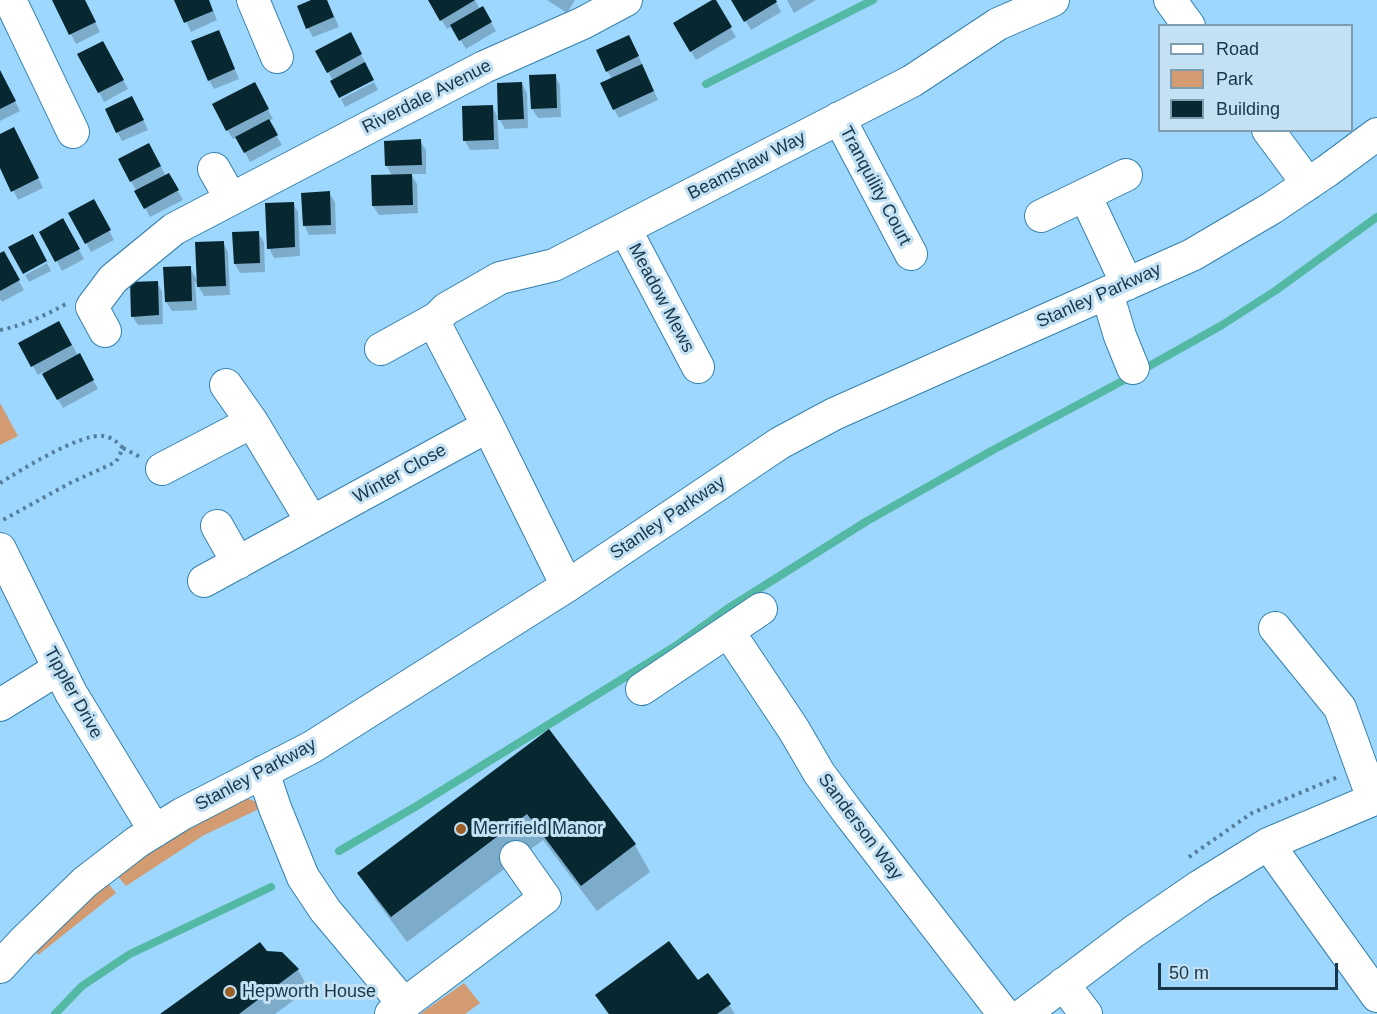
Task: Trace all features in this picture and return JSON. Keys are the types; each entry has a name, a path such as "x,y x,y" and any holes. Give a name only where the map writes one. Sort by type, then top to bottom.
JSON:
{"street":[{"path":"10,0 58,119"},
{"path":"253,0 277,57"},
{"name":"Riverdale Avenue","path":"87,314 113,279 174,229 484,67 583,23 626,0"},
{"name":"Beamshaw Way","path":"381,348 437,318 446,309 500,278 554,266 912,81 998,24 1053,0"},
{"path":"1170,0 1188,24"},
{"name":"Tranquility Court","path":"839,118 911,254"},
{"path":"1269,132 1308,184"},
{"name":"Stanley Parkway","path":"0,967 85,882 155,831 182,814 312,747 567,586 780,442 834,414 1192,255 1272,208 1377,134"},
{"path":"213,169 231,199"},
{"path":"1041,216 1126,175"},
{"path":"1085,195 1117,288 1120,336 1133,368"},
{"name":"Meadow Mews","path":"625,229 698,367"},
{"path":"437,318 436,326 567,586"},
{"path":"226,385 252,422 312,522"},
{"path":"162,469 252,422"},
{"name":"Winter Close","path":"204,581 488,426"},
{"path":"217,526 238,563"},
{"name":"Tippler Drive","path":"0,549 58,669 84,716 155,831"},
{"path":"642,689 761,609"},
{"path":"1024,1014 1188,893 1268,844 1375,798 1340,708 1275,628"},
{"name":"Sanderson Way","path":"728,631 795,730 819,772 847,811 1004,1014"},
{"path":"0,705 58,669"},
{"path":"263,772 303,877 397,1009 545,898 516,857"},
{"path":"1268,844 1377,996"},
{"path":"1063,984 1086,1014"}],"path":[{"path":"0,330 36,321 87,314"},
{"path":"0,483 85,438 102,436 115,440 123,448 116,462 70,483 0,522"}],"green space":[{"path":"0,403 18,436 0,445"},
{"path":"244,797 259,803 261,808 204,835 126,886 116,874 141,854"},
{"path":"107,882 116,893 38,955 33,947"},
{"path":"464,983 480,1003 465,1014 420,1014"}],"building":[{"path":"52,0 85,0 96,22 69,35"},
{"path":"174,0 209,0 213,11 184,23"},
{"path":"311,0 327,0 334,17 306,29 297,6"},
{"path":"428,0 475,0 440,21"},
{"path":"712,0 716,0 732,27 690,52 673,23"},
{"path":"731,0 776,0 777,2 744,22"},
{"path":"483,6 492,22 459,41 450,25"},
{"path":"219,30 235,69 208,81 191,41"},
{"path":"351,32 362,54 327,73 315,51"},
{"path":"629,35 639,56 606,72 596,50"},
{"path":"103,41 124,80 98,93 77,54"},
{"path":"365,62 374,80 339,98 330,81"},
{"path":"642,64 654,91 613,110 600,83"},
{"path":"0,70 16,101 0,109"},
{"path":"556,74 557,108 531,109 529,75"},
{"path":"255,82 269,109 226,131 212,104"},
{"path":"522,82 524,119 498,120 497,83"},
{"path":"132,96 144,120 116,133 105,109"},
{"path":"493,105 494,140 463,141 462,106"},
{"path":"269,119 278,135 244,153 235,137"},
{"path":"14,127 39,178 11,192 0,168 0,134"},
{"path":"421,139 422,165 385,166 384,141"},
{"path":"149,143 161,166 130,182 118,159"},
{"path":"169,173 179,190 144,209 134,191"},
{"path":"412,174 413,205 372,206 371,175"},
{"path":"330,191 331,225 303,226 301,193"},
{"path":"94,199 111,230 85,244 68,213"},
{"path":"294,202 295,247 267,249 265,203"},
{"path":"63,218 80,249 55,262 39,232"},
{"path":"259,231 260,263 234,264 232,232"},
{"path":"33,234 47,261 23,274 8,247"},
{"path":"224,241 226,286 197,287 195,242"},
{"path":"4,251 20,280 0,291 0,253"},
{"path":"191,266 192,301 165,302 163,267"},
{"path":"158,281 159,315 131,317 130,282"},
{"path":"59,321 72,345 31,367 18,343"},
{"path":"80,353 94,380 57,400 42,374"},
{"name":"Merrifield Manor","path":"549,729 636,844 581,886 527,814 391,917 357,873"},
{"path":"669,941 698,980 708,973 731,1004 717,1014 609,1014 595,995"},
{"name":"Hepworth House","path":"260,942 267,951 282,952 299,969 239,1014 160,1014"}],"waterway":[{"path":"706,84 873,0"},
{"path":"339,851 415,807 674,647 727,609 867,521 1222,325 1275,291 1377,217"},
{"path":"55,1014 82,986 130,954 271,887"}],"place":[{"name":"Merrifield Manor","path":"461,829"},
{"name":"Hepworth House","path":"230,992"}]}
